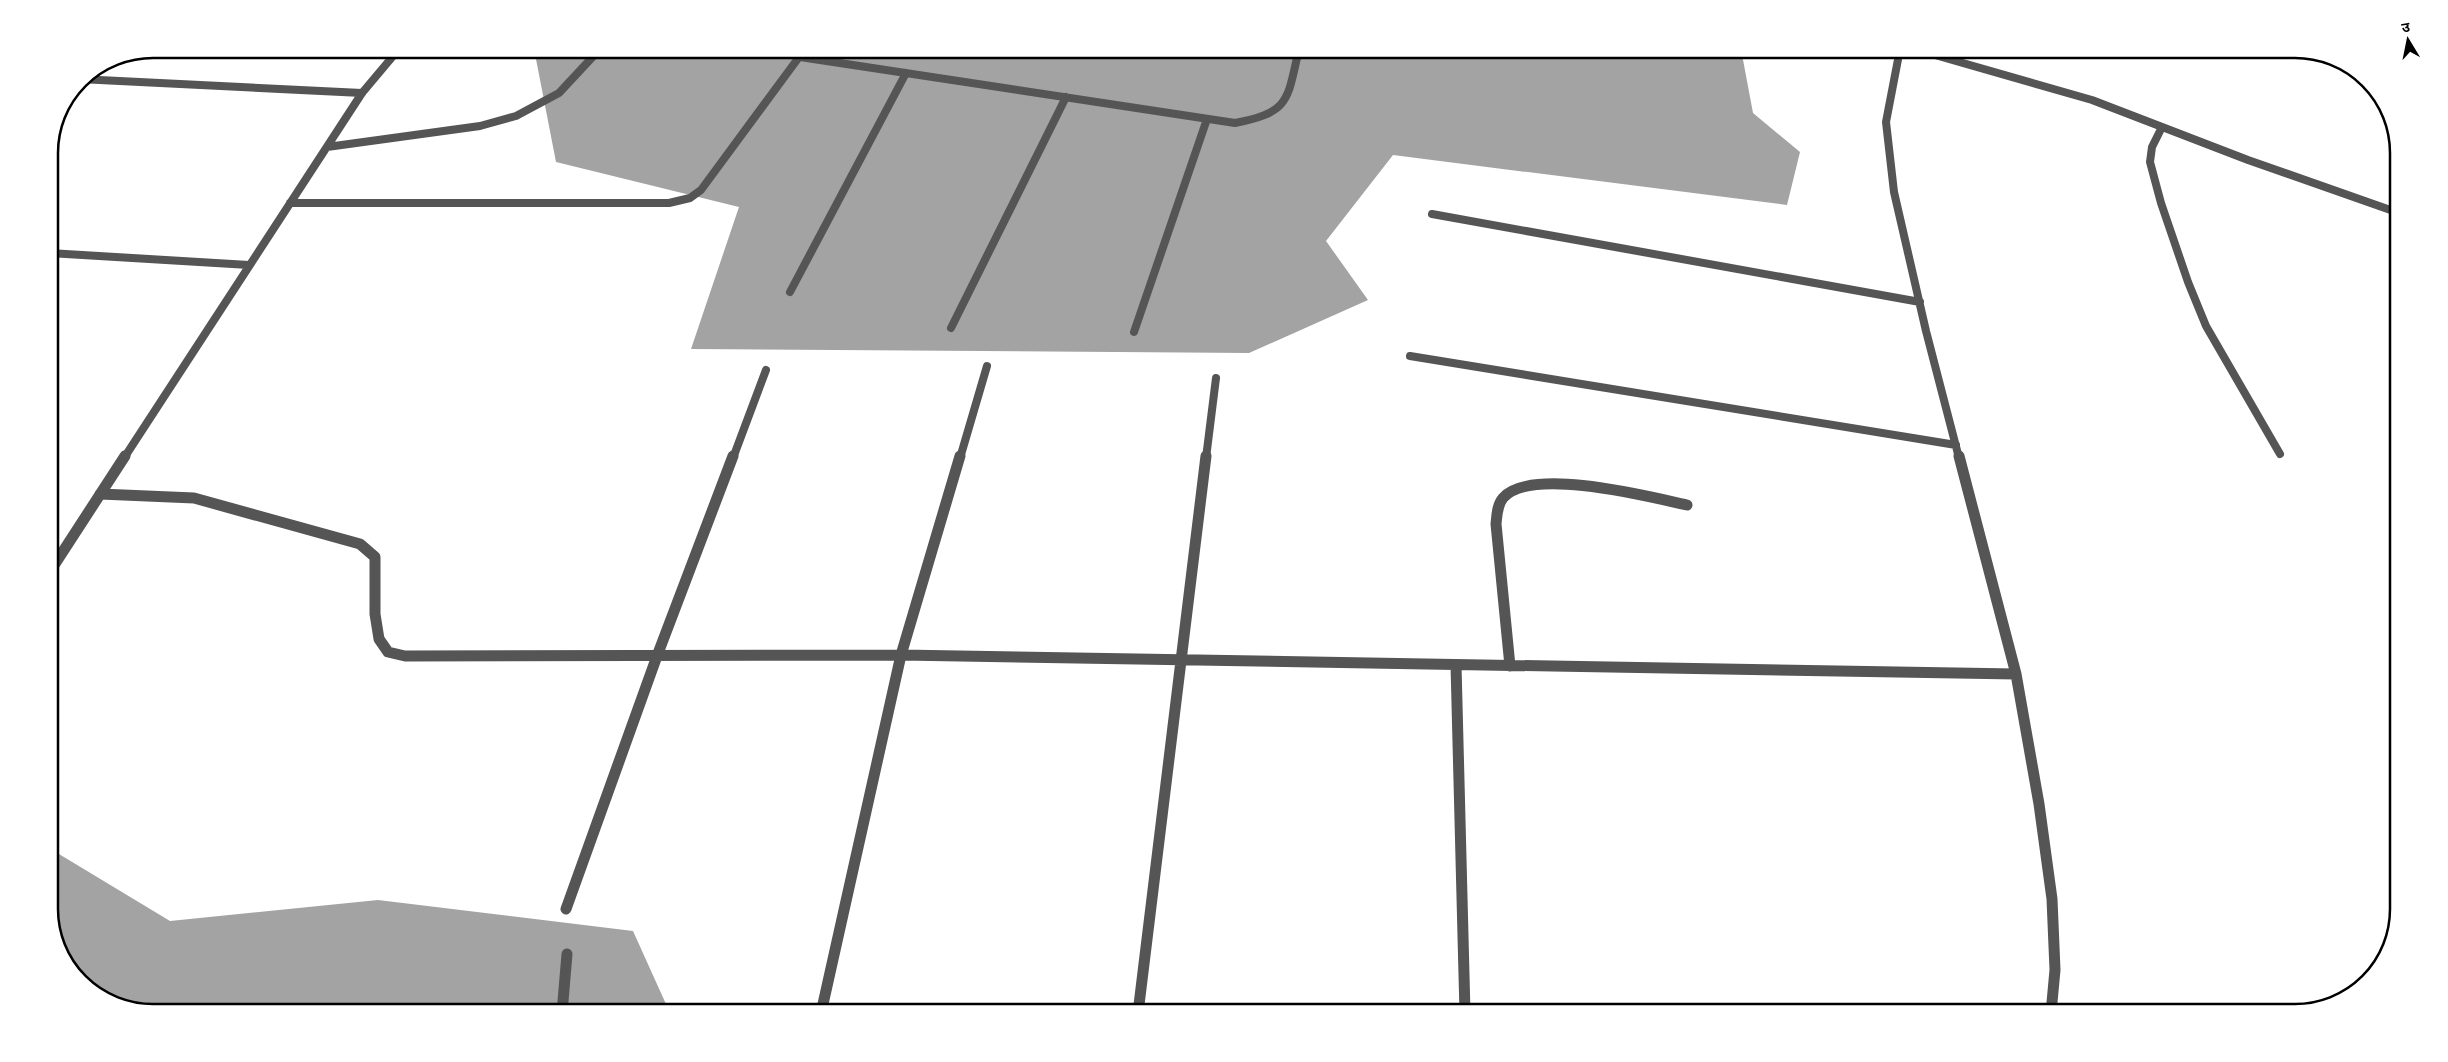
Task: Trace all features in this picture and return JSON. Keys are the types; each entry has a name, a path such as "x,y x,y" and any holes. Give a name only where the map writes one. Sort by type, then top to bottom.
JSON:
{"street":[{"path":"58,559 362,93 391,58"},
{"path":"327,147 480,126 516,116 559,93 592,58"},
{"path":"290,203 669,203 690,198 700,190 707,178 799,58"},
{"path":"807,58 1235,122 1261,119 1275,113 1286,102 1297,58"},
{"path":"1898,58 1886,122 1894,192 1956,445 2016,674 2039,804 2052,899 2055,970 2053,1004"},
{"path":"1945,58 2092,100 2390,210"},
{"path":"790,292 906,73"},
{"path":"92,80 362,93"},
{"path":"952,328 1066,97"},
{"path":"1134,332 1207,119"},
{"path":"2162,127 2152,147 2150,162 2161,203 2188,282 2206,326 2280,454"},
{"path":"1432,214 1920,302"},
{"path":"58,254 250,265"},
{"path":"1410,356 1956,445"},
{"path":"824,1004 901,655 987,366"},
{"path":"566,909 657,656 766,370"},
{"path":"1139,1004 1216,378"},
{"path":"1510,666 1496,524 1498,508 1503,497 1521,489 1552,484 1594,484 1687,505"},
{"path":"100,494 194,498 360,544 375,557 375,614 379,639 388,652 405,656 901,655 2016,674"},
{"path":"1456,665 1465,1004"},
{"path":"563,1004 567,954"}],"shaded area":[{"path":"536,58 1743,58 1753,113 1800,152 1787,205 1393,155 1326,241 1368,300 1249,353 691,349 739,207 556,162"},
{"path":"58,853 170,921 378,900 633,931 666,1004 134,1003 105,992 95,985 85,977 70,957 59,928"}]}
